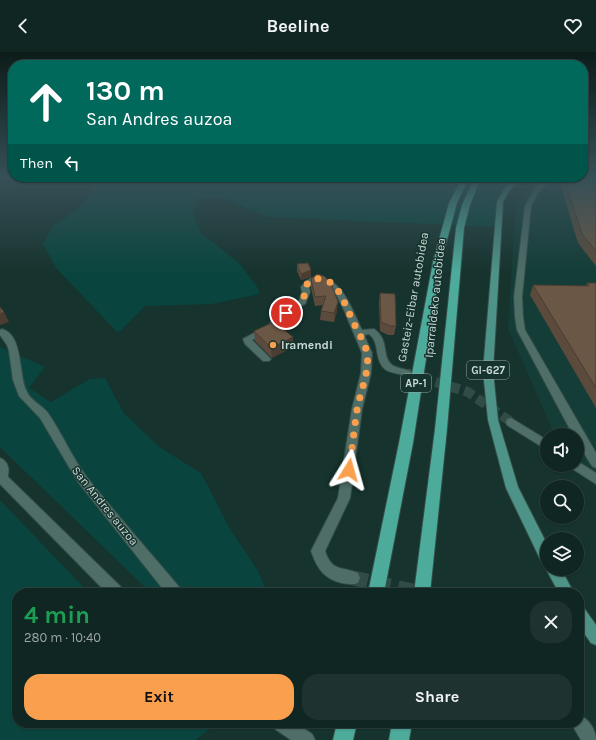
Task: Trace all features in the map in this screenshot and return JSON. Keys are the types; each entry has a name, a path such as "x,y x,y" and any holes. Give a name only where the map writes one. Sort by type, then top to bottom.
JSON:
{"highway":[{"name":"Gasteiz-Eibar autobidea","path":"377,588 406,443 437,262 451,209"},
{"name":"Iparraldeko autobidea","path":"423,588 441,428 460,228 465,209"},
{"path":"343,740 347,728"},
{"path":"399,740 401,728"}],"main road":[{"name":"GI-627","path":"499,209 488,371 493,420 512,488 540,544"},
{"path":"557,576 564,588"},
{"path":"584,620 596,638"}],"street":[{"path":"529,209 526,220 522,271 518,297 521,330 580,439 596,463"},
{"path":"266,359 248,342 247,339 270,328 293,306 302,302 306,292 305,287 313,279 323,279 335,287 346,304 367,354 366,373 358,409 344,498 318,551 322,564 334,575 353,578"},
{"path":"359,333 371,331 378,335 381,342 383,361 390,368 406,373"},
{"name":"San Andres auzoa","path":"2,332 11,342 14,349 16,376 26,400 44,414 72,466 171,588"},
{"path":"511,422 540,441"},
{"path":"0,463 3,467 1,477 112,588"},
{"path":"584,471 596,479"},
{"path":"288,728 306,740"},
{"path":"582,728 590,740"}],"shaded area":[{"path":"78,209 194,209 192,213 201,233 240,264 258,288 259,294 212,304 145,306 118,333 57,269 43,244 53,226"},
{"path":"249,209 498,209 503,227 269,217"},
{"path":"516,209 596,209 596,487 584,472 584,428 552,428 508,329"},
{"path":"0,347 45,367 29,388 51,402 90,379 105,378 123,412 159,447 201,473 230,529 258,571 265,588 146,588 0,447"},
{"path":"0,500 84,588 12,588 12,728 211,728 195,740 0,740"}],"building":[{"path":"574,209 596,209 596,251 582,234"},
{"path":"308,263 311,270 301,274 297,264"},
{"path":"317,274 324,276 331,283 338,302 334,313 321,311 326,296 315,297 311,279"},
{"path":"587,283 596,283 596,388 533,285 589,286"},
{"path":"380,293 395,294 396,326 390,326 381,322"},
{"path":"0,307 4,312 0,314"},
{"path":"274,322 293,337 271,348 254,331"}],"tunnel":[{"path":"407,373 468,392 511,422"},
{"path":"353,578 399,588"}],"place":[{"name":"Iramendi","path":"273,345"}],"route":[{"path":"286,313 293,306 302,302 306,292 305,287 310,281 316,278 323,279 331,283 339,292 359,333 367,354 366,373 358,409 349,470"}]}
